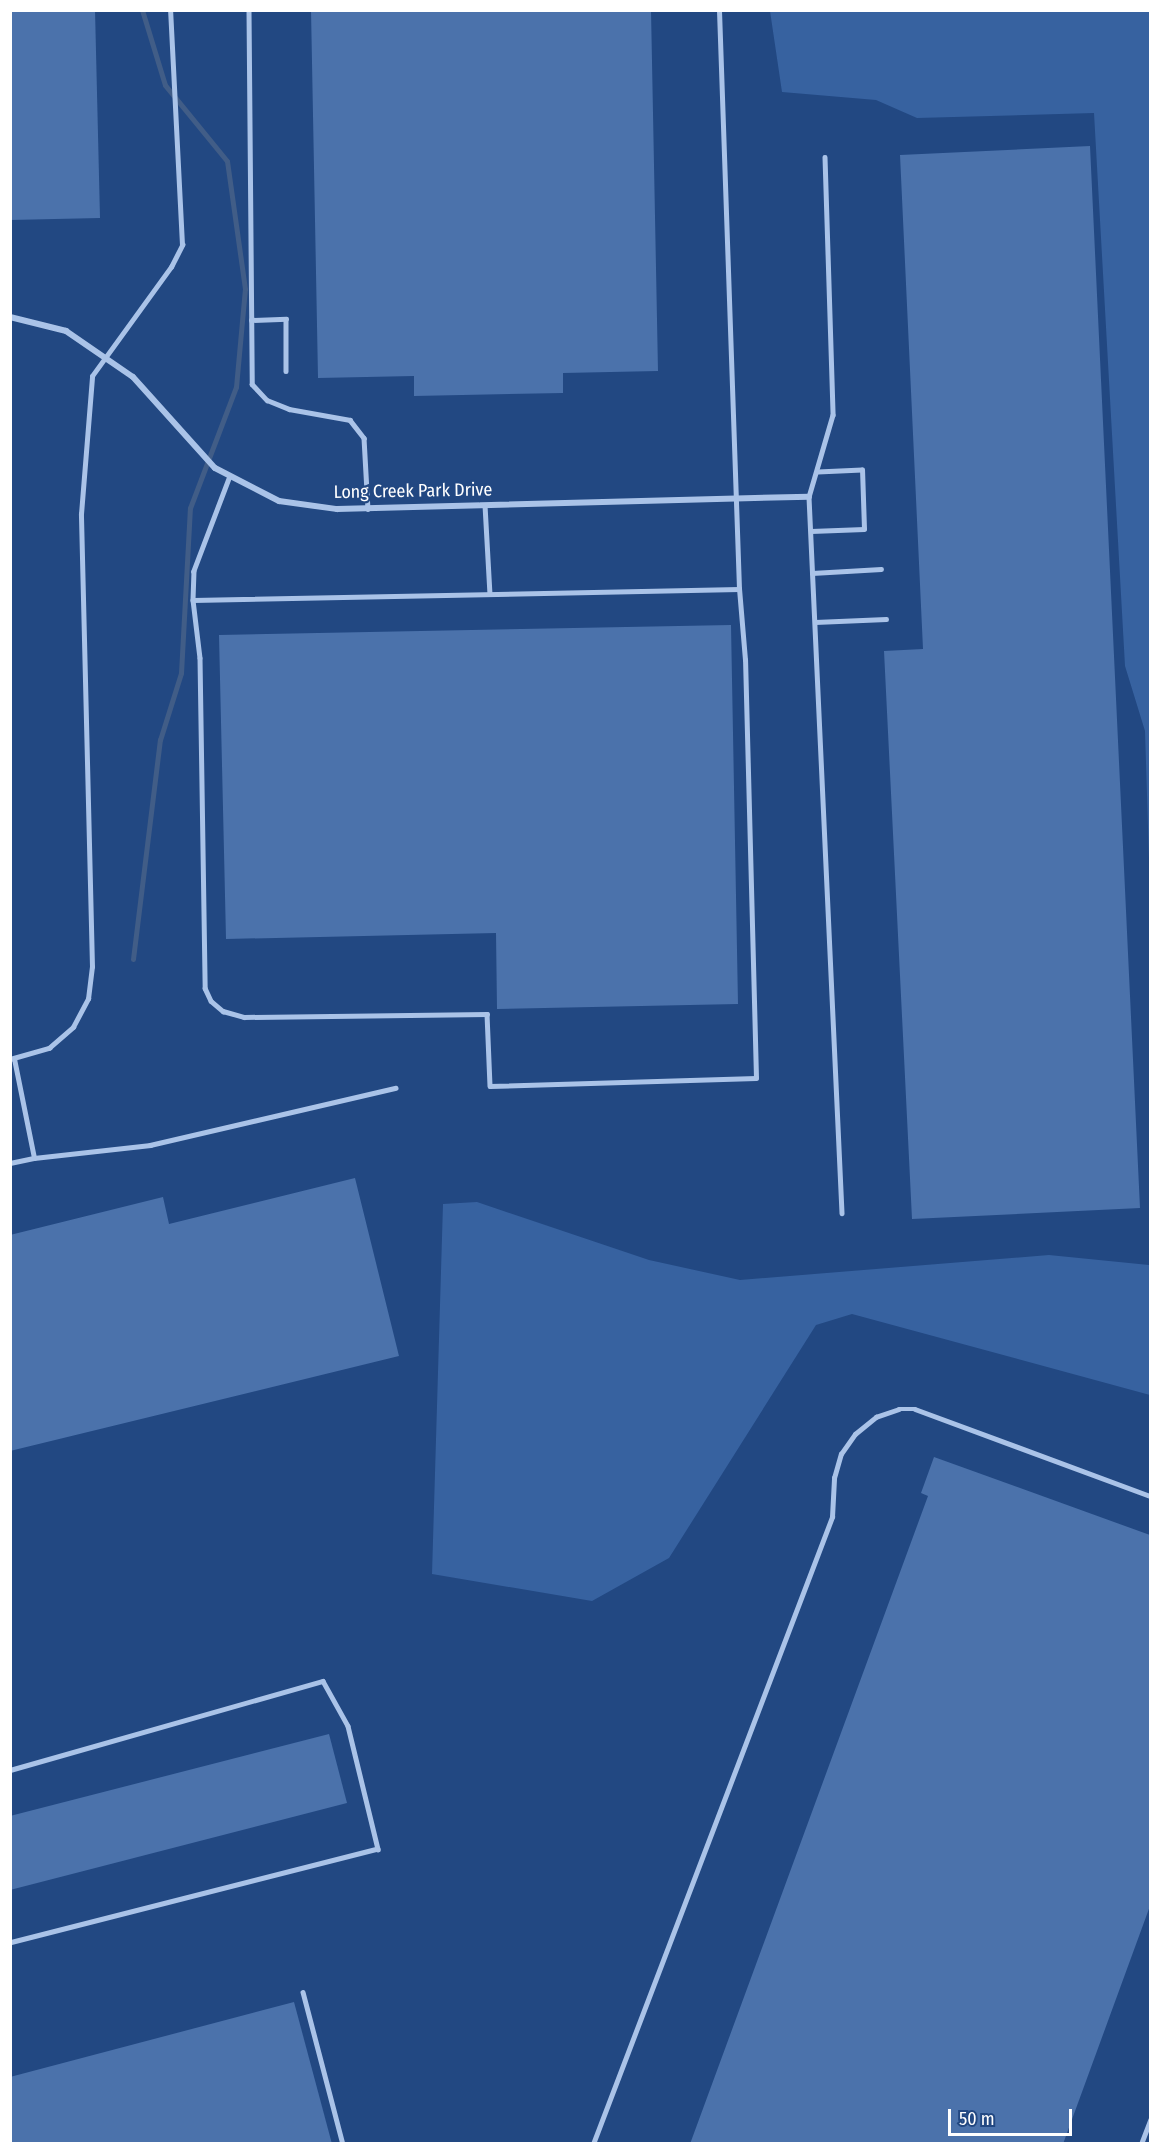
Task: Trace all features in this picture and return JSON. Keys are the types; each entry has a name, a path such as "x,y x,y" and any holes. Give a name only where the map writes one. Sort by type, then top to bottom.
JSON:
{"street":[{"name":"Long Creek Park Drive","path":"10,317 66,331 103,356 132,377 215,468 279,501 337,509 368,509 809,497"}],"lane":[{"path":"34,1158 12,1059 49,1048 73,1027 88,999 92,955 81,514 92,376 103,356 171,267 182,245 170,10"},
{"path":"249,10 252,384 267,400 350,420 364,438 368,509"},
{"path":"230,476 194,571 193,600 200,658 205,987 211,1001 223,1011 244,1017 487,1014 490,1086 756,1078 745,660 739,589 719,10"},
{"path":"825,157 833,416 809,497 842,1213"},
{"path":"251,320 286,319 286,371"},
{"path":"811,531 864,529 862,470 818,472"},
{"path":"485,506 490,594"},
{"path":"812,573 880,569"},
{"path":"193,600 739,589"},
{"path":"814,622 886,619"},
{"path":"10,1163 34,1158 150,1145 395,1088"},
{"path":"593,2144 832,1517 834,1478 841,1454 855,1434 876,1417 899,1409 915,1409 1150,1496"},
{"path":"10,1770 323,1681 348,1726 378,1849 10,1943"},
{"path":"303,1992 344,2144"},
{"path":"1141,2144 1150,2120"}],"shaded area":[{"path":"770,11 1150,11 1150,891 1145,731 1125,666 1094,113 917,118 876,100 782,92"},
{"path":"477,1202 649,1260 740,1280 1049,1255 1149,1265 1150,1262 1150,1395 852,1314 816,1325 669,1558 592,1601 432,1574 443,1204"}],"building":[{"path":"10,10 95,10 100,218 10,220"},
{"path":"311,10 651,10 658,371 563,373 563,393 414,396 414,376 318,378"},
{"path":"1090,146 1140,1208 912,1219 884,651 923,649 900,155"},
{"path":"731,625 738,1004 497,1009 496,933 226,939 219,635"},
{"path":"355,1178 399,1356 10,1451 10,1235 163,1197 169,1224"},
{"path":"934,1457 1150,1535 1150,1906 1063,2144 690,2144 928,1496 921,1493"},
{"path":"329,1734 347,1803 10,1890 10,1816"},
{"path":"294,2002 332,2144 10,2144 10,2077"}],"waterway":[{"path":"133,959 160,740 181,673 190,508 236,387 245,289 227,161 165,85 142,10"}]}
